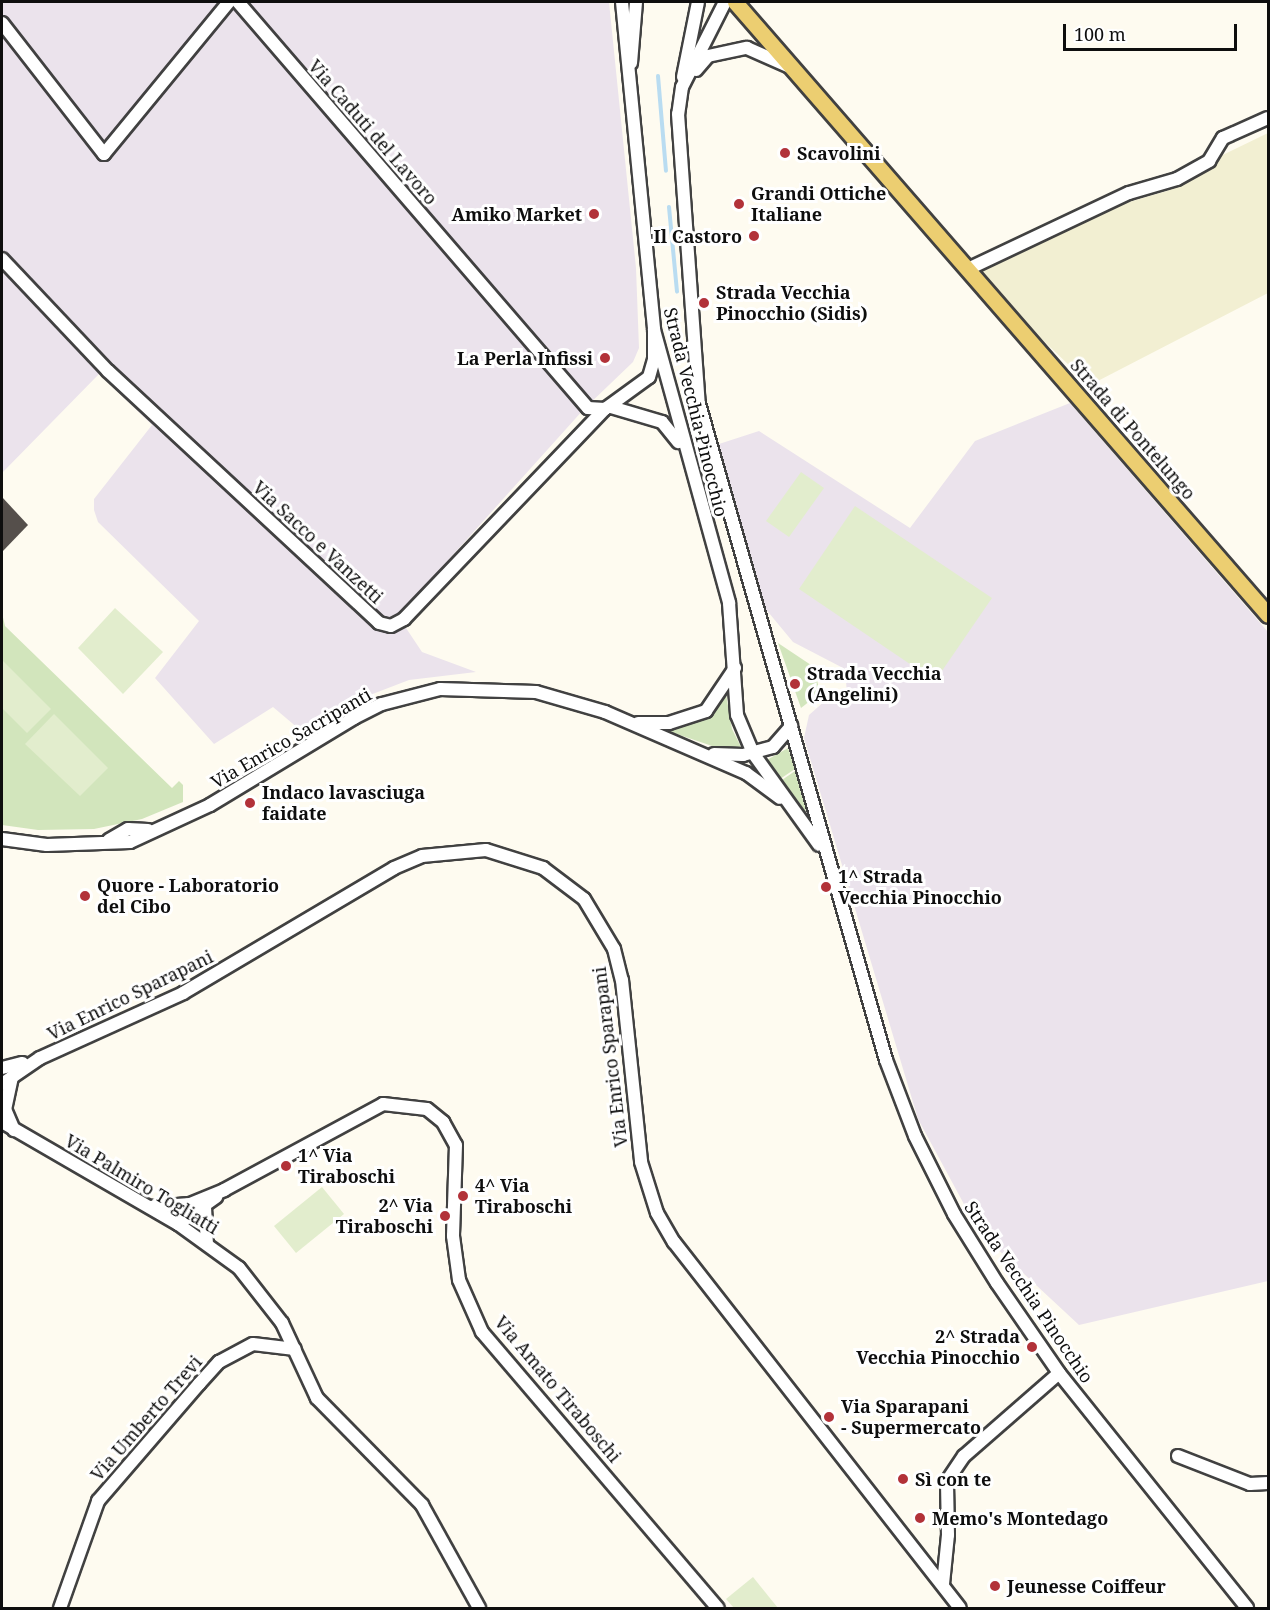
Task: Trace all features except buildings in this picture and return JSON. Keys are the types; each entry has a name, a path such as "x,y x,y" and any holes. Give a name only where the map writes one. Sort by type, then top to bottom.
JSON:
{"main road":[{"name":"Strada di Pontelungo","path":"735,2 1269,615"}],"street":[{"path":"2,23 104,154 229,2"},
{"name":"Via Caduti del Lavoro","path":"238,2 588,408 608,408"},
{"name":"Strada Vecchia Pinocchio","path":"622,2 654,330 686,459 729,603 737,715 753,753 824,851"},
{"path":"629,70 635,46 636,2"},
{"path":"682,87 685,49 697,20 698,2"},
{"name":"Strada Vecchia Pinocchio","path":"725,2 682,87 678,114 680,178 699,404 791,726 824,851 915,1136 954,1214 1059,1374 1247,1608"},
{"path":"682,87 708,56 728,49 747,48 792,69"},
{"path":"968,269 1129,193 1177,179 1209,161 1223,138 1269,118"},
{"name":"Via Sacco e Vanzetti","path":"2,260 108,371 385,625 404,619 608,408 649,377 654,360 654,330"},
{"path":"608,408 662,422 674,433 686,459"},
{"name":"Via Enrico Sacripanti","path":"629,722 669,723 706,711 735,668"},
{"name":"Via Enrico Sacripanti","path":"2,839 47,845 109,840 128,829 148,830 210,805 354,718 429,691 468,688 536,692 629,722 707,754 746,773 788,804"},
{"path":"753,753 780,742 791,726"},
{"name":"Via Enrico Sacripanti","path":"707,754 753,753"},
{"name":"Via Enrico Sparapani","path":"2,1084 15,1072 40,1058 183,993 394,868 422,856 486,850 543,868 584,899 614,949 622,980 641,1162 657,1213 674,1242 960,1608"},
{"name":"Via Enrico Sparapani","path":"2,1068 40,1058"},
{"path":"14,1130 5,1109 5,1092 15,1072"},
{"name":"Via Amato Tiraboschi","path":"150,1207 190,1204 224,1190 383,1104 413,1104 443,1122 457,1152 453,1236 459,1280 482,1332 718,1608"},
{"name":"Via Palmiro Togliatti","path":"2,1122 207,1242 260,1291 295,1349 317,1398 422,1505 478,1608"},
{"name":"Via Amato Tiraboschi","path":"178,1224 205,1207 224,1190"},
{"path":"178,1224 190,1204"},
{"path":"205,1207 207,1242"},
{"name":"Via Umberto Trevi","path":"60,1608 98,1501 199,1384 219,1362 253,1344 295,1349"},
{"path":"943,1584 948,1534 947,1481 964,1456 1059,1374"},
{"path":"1178,1456 1250,1484 1269,1483"}],"shaded area":[{"path":"2,2 609,2 636,268 639,348 633,362 584,409 398,616 422,652 476,672 409,680 344,705 299,729 273,707 214,744 155,678 199,621 98,522 94,510 94,499 152,425 99,374 2,473"},
{"path":"1268,133 1268,293 1090,385 968,269 1080,216 1167,191 1200,166"},
{"path":"1070,403 1268,632 1268,1281 1079,1325 979,1232 918,1119 804,738 809,715 826,700 847,694 845,669 793,642 764,607 719,444 759,431 910,528 975,441"}],"green space":[{"path":"801,472 824,488 789,537 766,521"},
{"path":"855,506 992,598 935,681 799,589"},
{"path":"115,608 163,652 123,694 78,648"},
{"path":"2,613 5,626 172,788 179,781 183,785 183,802 142,819 94,829 38,830 2,825"},
{"path":"778,643 814,667 820,693 801,708"},
{"path":"3,661 51,709 27,733 2,708"},
{"path":"726,694 732,729 742,749 721,749 668,731 707,716"},
{"path":"54,714 108,768 80,796 25,744"},
{"path":"788,748 795,769 780,779 765,761"},
{"path":"795,771 806,810 805,811 782,780"},
{"path":"322,1187 344,1214 296,1253 274,1226"},
{"path":"753,1577 778,1608 734,1608 726,1599"}],"waterway":[{"path":"658,76 666,171"},
{"path":"669,207 677,292"}],"place":[{"name":"Scavolini","path":"785,153"},
{"name":"Grandi Ottiche Italiane","path":"739,204"},
{"name":"Amiko Market","path":"594,214"},
{"name":"Il Castoro","path":"754,236"},
{"name":"Strada Vecchia Pinocchio (Sidis)","path":"704,303"},
{"name":"La Perla Infissi","path":"605,358"},
{"name":"Strada Vecchia (Angelini)","path":"795,684"},
{"name":"Indaco lavasciuga faidate","path":"250,803"},
{"name":"1^ Strada Vecchia Pinocchio","path":"826,887"},
{"name":"Quore - Laboratorio del Cibo","path":"85,896"},
{"name":"1^ Via Tiraboschi","path":"286,1166"},
{"name":"4^ Via Tiraboschi","path":"463,1196"},
{"name":"2^ Via Tiraboschi","path":"445,1216"},
{"name":"2^ Strada Vecchia Pinocchio","path":"1032,1347"},
{"name":"Via Sparapani - Supermercato","path":"829,1417"},
{"name":"Sì con te","path":"903,1479"},
{"name":"Memo's Montedago","path":"920,1518"},
{"name":"Jeunesse Coiffeur","path":"995,1586"}]}
